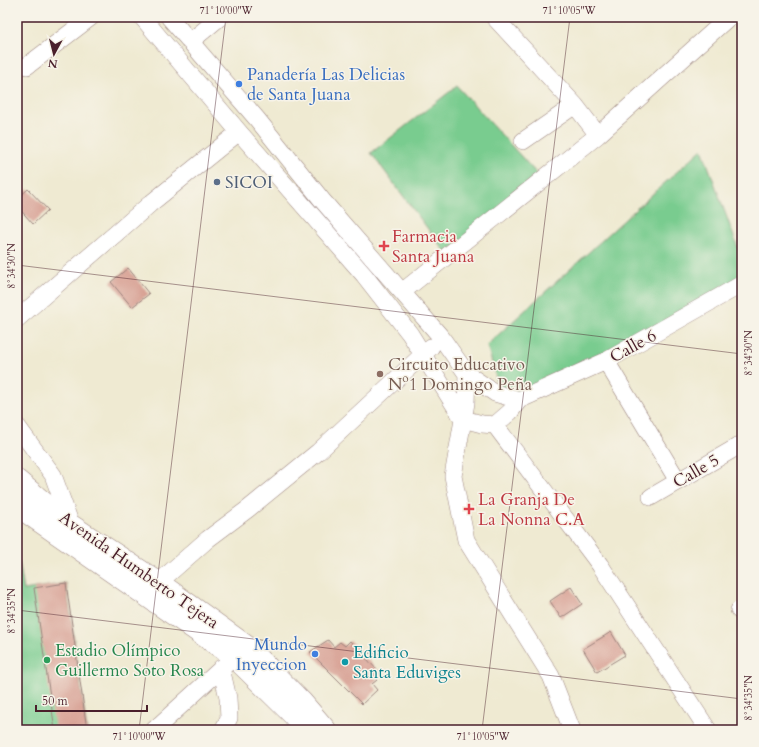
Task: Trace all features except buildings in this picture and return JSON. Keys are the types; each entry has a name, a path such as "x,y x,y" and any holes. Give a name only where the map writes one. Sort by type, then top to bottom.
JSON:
{"street":[{"path":"27,66 91,17"},
{"path":"142,17 239,132 364,275 410,334 463,419 482,424 495,425 510,412 519,400 495,392 468,374 441,337 322,200 257,119 169,17"},
{"path":"190,42 220,17"},
{"path":"494,17 575,105 598,135"},
{"path":"402,292 598,135 729,17"},
{"path":"523,141 575,105"},
{"path":"17,318 150,204 239,132"},
{"name":"Calle 6","path":"519,400 606,361 742,284"},
{"path":"152,588 208,539 248,509 318,452 441,337"},
{"path":"606,361 678,481"},
{"path":"468,374 467,396 453,476 466,540 551,676 572,730"},
{"path":"495,425 600,565 708,730"},
{"path":"17,426 53,475 71,525"},
{"name":"Calle 5","path":"651,497 742,444"},
{"name":"Avenida Humberto Tejera","path":"17,480 71,525 106,549 152,588 227,662 293,715 306,730"},
{"name":"Avenida Humberto Tejera","path":"17,506 248,647 302,702 326,730"},
{"path":"154,730 227,662"},
{"path":"223,730 229,718 227,662"}],"green space":[{"path":"457,86 539,176 446,253 371,153"},
{"path":"702,149 742,259 742,284 503,403 487,345"},
{"name":"Estadio Olímpico Guillermo Soto Rosa","path":"17,559 19,562 24,590 66,583 87,730 17,730"}],"place":[{"name":"Panadería Las Delicias de Santa Juana","path":"239,84"},
{"name":"SICOI","path":"217,182"},
{"name":"Farmacia Santa Juana","path":"384,246"},
{"name":"Circuito Educativo Nº1 Domingo Peña","path":"380,374"},
{"name":"La Granja De La Nonna C.A","path":"469,509"},
{"name":"Mundo Inyeccion","path":"315,654"},
{"name":"Estadio Olímpico Guillermo Soto Rosa","path":"47,660"},
{"name":"Edificio Santa Eduviges","path":"345,662"}]}
